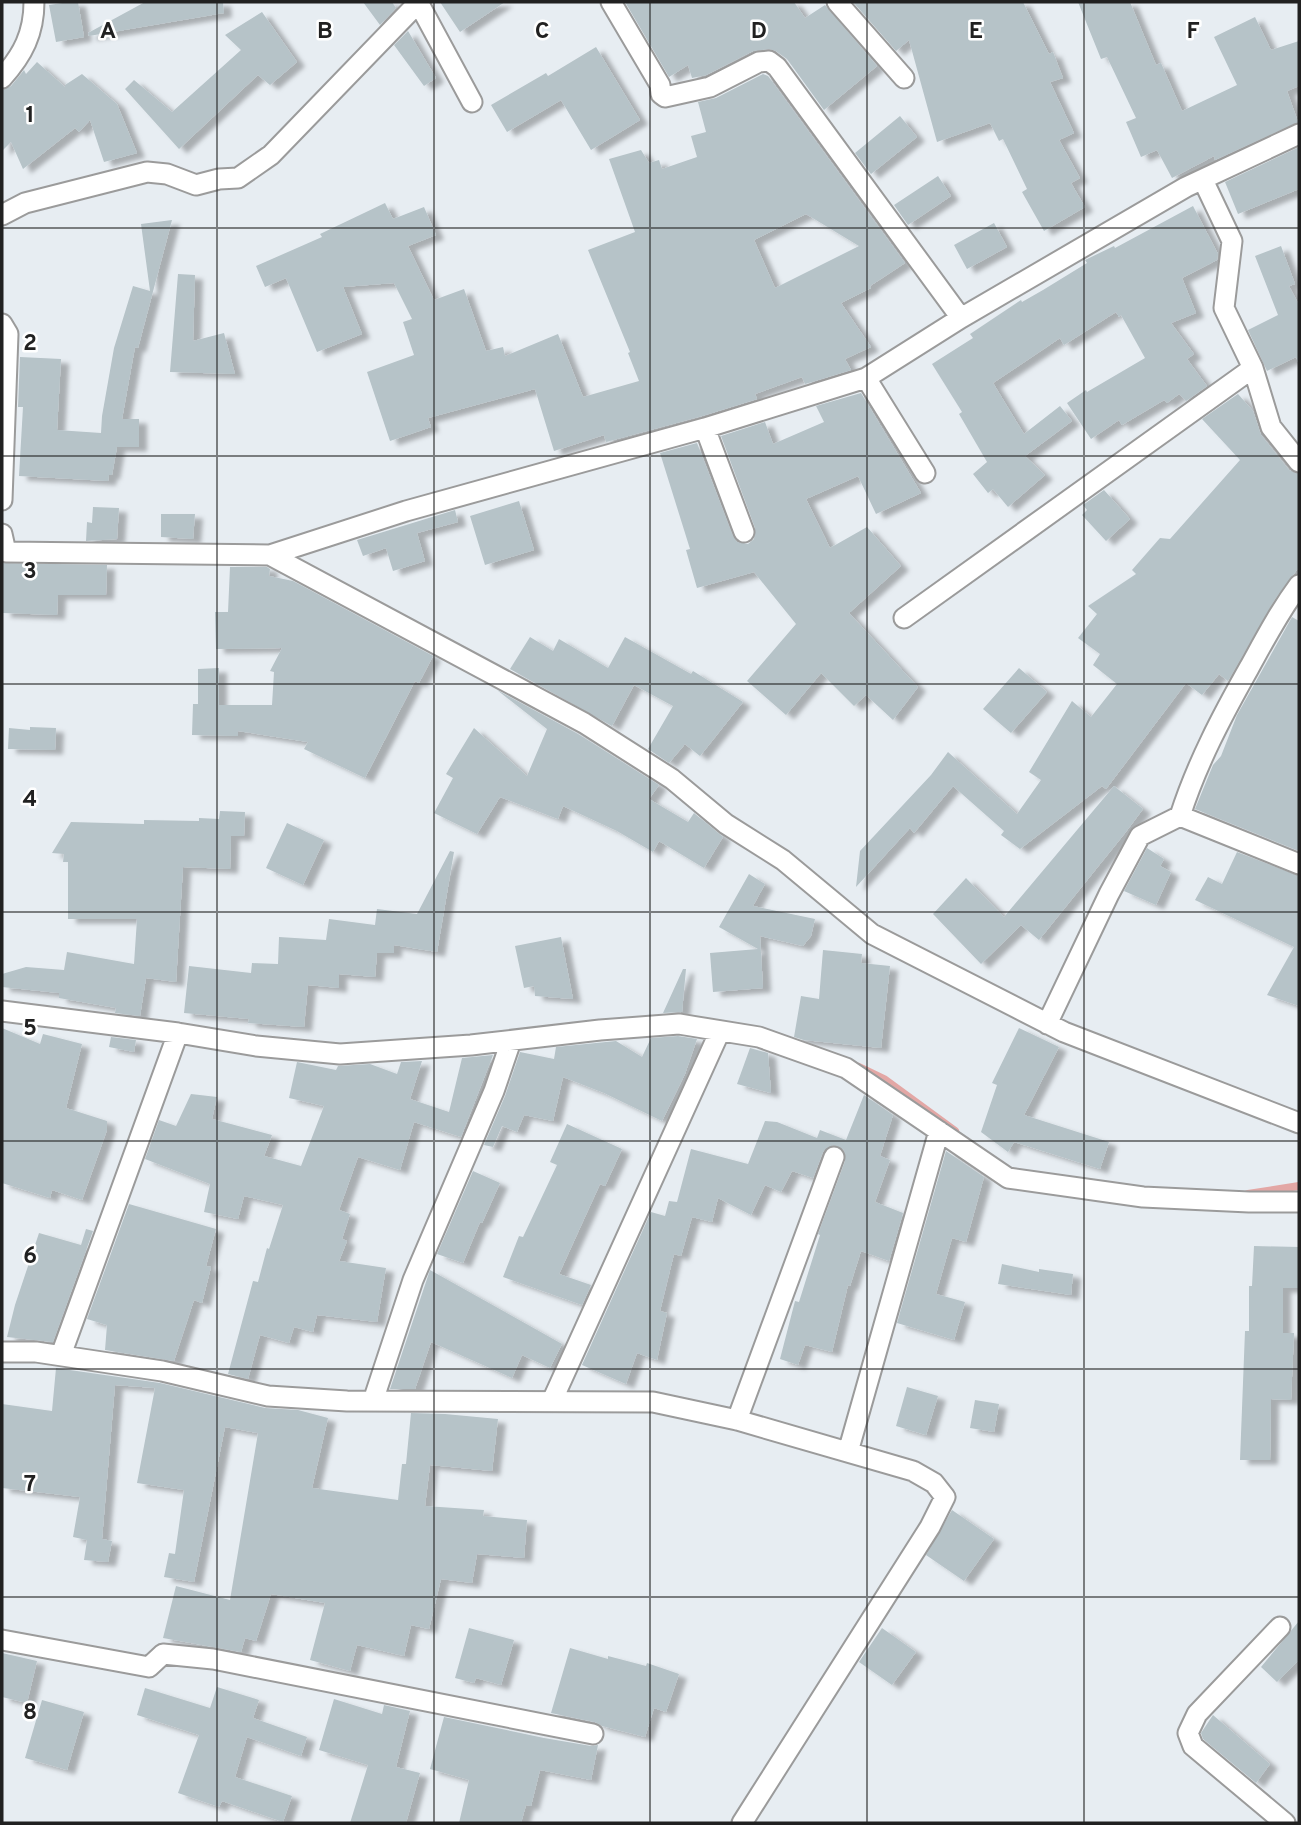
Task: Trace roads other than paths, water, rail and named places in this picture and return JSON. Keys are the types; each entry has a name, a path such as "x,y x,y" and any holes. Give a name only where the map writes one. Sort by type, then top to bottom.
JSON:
{"street":[{"path":"2,78 18,60 34,22 34,2"},
{"path":"2,215 25,203 147,172 167,174 196,185 238,178 271,155 419,2 472,102"},
{"path":"611,2 660,85 661,94 666,97 710,87 759,62 769,61 777,67 961,318"},
{"path":"837,2 904,78"},
{"path":"2,534 6,552 270,555 406,511 705,428 866,378 961,318 1186,187 1299,134"},
{"path":"1203,180 1232,241 1224,309 1254,368 1271,427 1299,462"},
{"path":"2,324 8,334 8,343 2,500"},
{"path":"904,618 1254,368"},
{"path":"866,378 925,474"},
{"path":"705,428 744,532"},
{"path":"270,555 584,723 671,779 726,824 783,860 872,934 1064,1032 1299,1123"},
{"path":"1048,1024 1109,894 1140,836 1180,816 1212,736 1277,614 1299,585"},
{"path":"1180,816 1299,864"},
{"path":"2,1011 178,1033 256,1046 340,1054 511,1041 679,1024 759,1037 846,1068 1009,1178 1143,1197 1299,1202"},
{"path":"552,1401 720,1031"},
{"path":"61,1355 178,1033"},
{"path":"373,1401 413,1280 494,1091 511,1041"},
{"path":"848,1451 939,1131"},
{"path":"737,1420 834,1157"},
{"path":"2,1352 36,1352 162,1371 268,1396 373,1401 653,1402 737,1420 848,1451 913,1471 934,1483 945,1497 923,1538 742,1823"},
{"path":"1280,1627 1197,1714 1188,1733 1193,1746 1285,1823"},
{"path":"2,1640 149,1667 163,1654 214,1660 593,1734"}],"waterway":[{"path":"859,1067 884,1079 955,1131"},
{"path":"1248,1194 1299,1186"}]}
